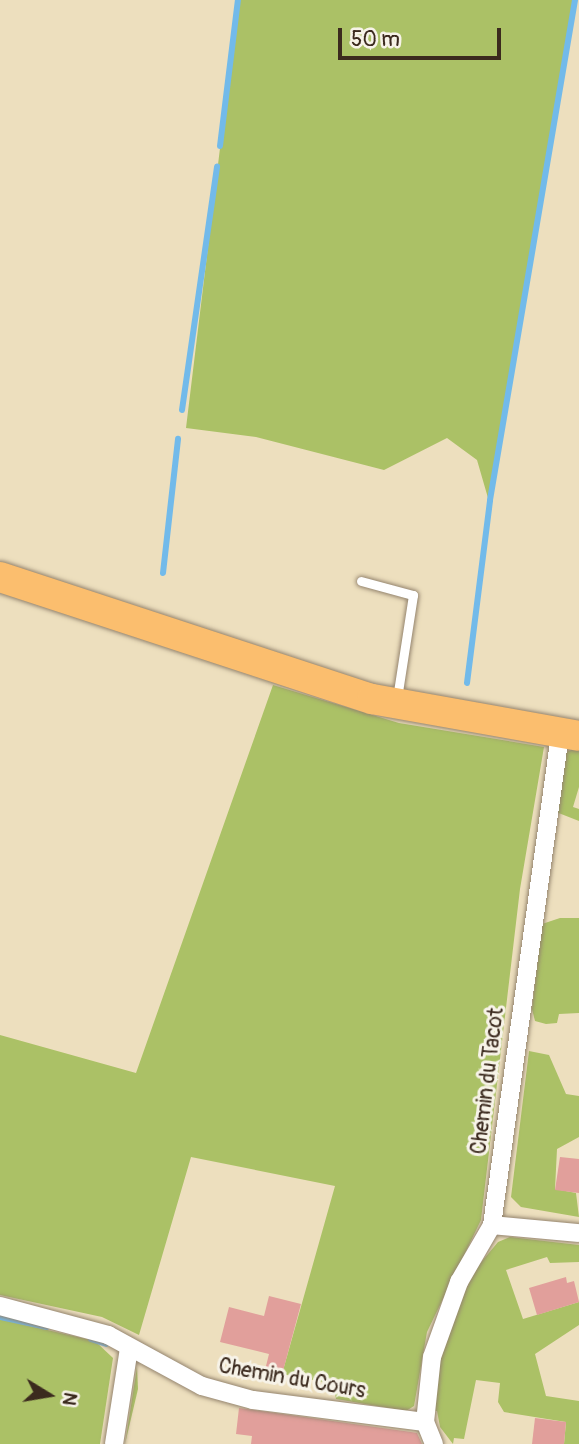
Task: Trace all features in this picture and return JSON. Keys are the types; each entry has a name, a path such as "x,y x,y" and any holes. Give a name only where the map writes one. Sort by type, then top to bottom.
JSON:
{"main road":[{"path":"0,577 396,703 570,734"}],"street":[{"name":"Chemin du Tacot","path":"425,1422 426,1390 439,1332 459,1282 492,1225 570,734"},
{"path":"492,1225 579,1233"},
{"name":"Chemin du Cours","path":"0,1306 108,1335 202,1386 253,1400 425,1422"},
{"path":"114,1444 129,1348"},
{"path":"425,1422 434,1444"}],"lane":[{"path":"361,581 413,595 396,703"}],"green space":[{"path":"238,0 575,0 488,498 477,460 447,438 384,470 256,437 186,428"},
{"path":"273,685 399,723 544,747 520,889 481,1220 427,1332 414,1406 406,1411 336,1399 333,1384 282,1374 335,1186 191,1157 139,1335 102,1317 0,1295 0,1035 136,1073"},
{"path":"579,747 579,787 573,807 579,809 579,821 556,812 566,752"},
{"path":"560,918 579,918 579,1013 559,1014 557,1023 546,1024 535,1021 532,1009 542,924"},
{"path":"529,1051 549,1055 566,1094 579,1096 579,1137 557,1149 555,1189 576,1193 579,1217 521,1207 511,1197"},
{"path":"510,1237 579,1245 579,1262 550,1263 547,1257 506,1270 523,1319 579,1302 579,1325 535,1354 546,1396 579,1401 579,1444 564,1444 566,1422 504,1412 498,1402 500,1383 476,1380 464,1439 454,1438 453,1444 440,1427 437,1411 433,1411 438,1359 452,1316 478,1266 498,1242"},
{"path":"0,1319 95,1341 113,1358 100,1444 0,1444"},
{"path":"137,1367 138,1389 125,1444"}],"building":[{"path":"560,1157 579,1159 579,1193 555,1190"},
{"path":"566,1277 567,1283 574,1281 579,1302 537,1315 529,1288"},
{"path":"269,1296 301,1304 280,1382 263,1378 269,1354 220,1342 229,1307 264,1316"},
{"path":"239,1408 417,1433 422,1444 251,1444 252,1436 236,1434"},
{"path":"535,1418 566,1422 564,1444 532,1444"}],"waterway":[{"path":"220,146 238,0"},
{"path":"467,683 490,500 575,0"},
{"path":"182,410 217,166"},
{"path":"163,573 178,439"},
{"path":"0,1317 47,1327"},
{"path":"91,1339 106,1344"}]}
